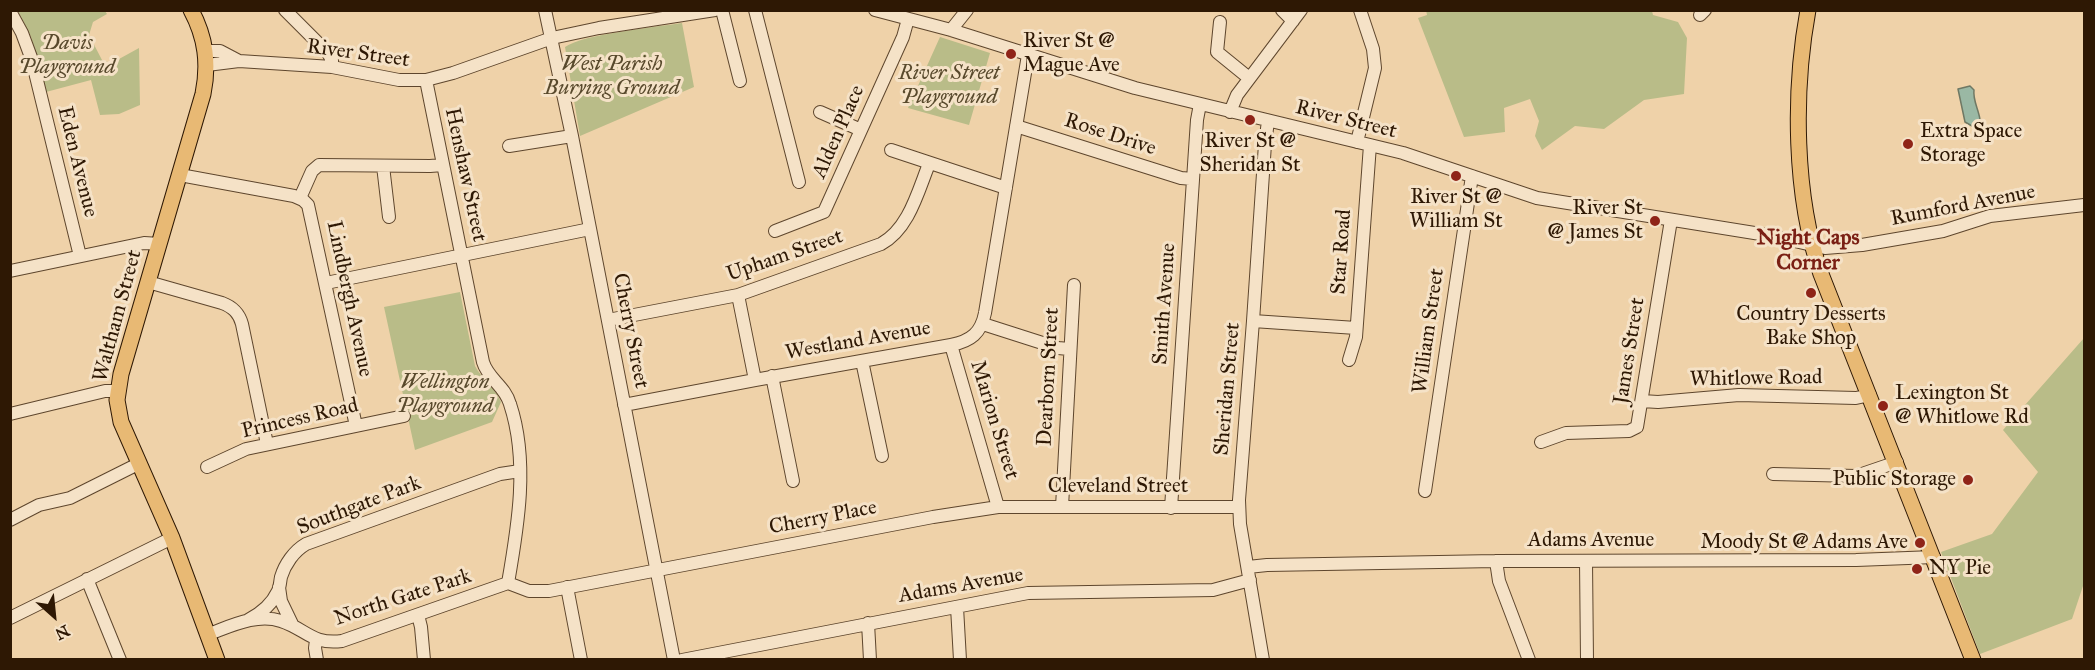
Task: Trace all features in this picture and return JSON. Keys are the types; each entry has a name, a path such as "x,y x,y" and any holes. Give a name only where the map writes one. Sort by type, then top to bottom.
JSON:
{"main road":[{"name":"Waltham Street","path":"191,10 200,28 206,58 204,94 121,374 118,391 120,417 172,538 217,660"},
{"path":"1808,10 1800,68 1798,129 1803,187 1813,246 1821,274 1897,462 1973,660"}],"street":[{"path":"285,10 328,52 332,60 332,67"},
{"name":"Cherry Street","path":"545,10 572,136 674,660"},
{"name":"River Street","path":"206,58 220,51 239,61 332,67 399,80 426,80 453,74 552,38 599,28 715,10"},
{"path":"722,10 740,81"},
{"path":"755,10 799,182"},
{"name":"River Street","path":"875,10 951,30 1118,83 1414,157 1547,200 1773,236 1813,246"},
{"path":"951,30 967,10"},
{"path":"1230,112 1235,98 1297,16 1282,10"},
{"path":"1357,142 1375,68 1373,49 1360,10"},
{"name":"Eden Avenue","path":"10,11 22,33 32,60 80,256"},
{"name":"Alden Place","path":"775,231 824,212 903,37 908,19"},
{"path":"1220,22 1216,52 1249,78"},
{"path":"1028,55 982,324 1058,348 1069,349"},
{"name":"Henshaw Street","path":"426,80 460,255 590,229"},
{"name":"Smith Avenue","path":"1171,508 1197,120 1200,104"},
{"path":"820,112 861,130"},
{"name":"Sheridan Street","path":"1263,660 1239,507 1268,121"},
{"name":"Rose Drive","path":"1016,126 1181,178 1193,179"},
{"path":"509,146 572,136"},
{"name":"Star Road","path":"1349,360 1355,342 1370,145"},
{"path":"891,150 1006,188"},
{"name":"Upham Street","path":"608,320 738,295 878,245 889,239 903,224 929,164"},
{"path":"180,175 300,198 312,171 319,165 443,165"},
{"path":"383,166 389,217"},
{"name":"William Street","path":"1425,491 1473,177"},
{"name":"Lindbergh Avenue","path":"300,198 307,203 311,211 356,426"},
{"name":"Rumford Avenue","path":"1813,246 1831,249 1862,245 1943,231 1984,217 2085,205"},
{"name":"James Street","path":"1541,442 1566,433 1632,430 1638,424 1671,220"},
{"path":"10,271 144,243 160,244"},
{"path":"326,283 460,255 483,366 505,391 511,406 516,434 520,471 518,515 508,583"},
{"path":"148,282 222,303 237,313 242,324 267,444"},
{"name":"Dearborn Street","path":"1062,507 1074,285"},
{"path":"738,295 754,380"},
{"path":"1253,321 1356,327"},
{"name":"Westland Avenue","path":"624,405 772,376 951,345 972,338 982,324"},
{"name":"Marion Street","path":"951,345 998,507"},
{"path":"862,361 882,456"},
{"path":"772,376 794,481"},
{"path":"10,414 105,391 118,391"},
{"name":"Whitlowe Road","path":"1642,401 1658,402 1739,395 1860,398 1870,395"},
{"name":"Princess Road","path":"207,467 243,450 404,416"},
{"path":"1773,474 1850,477 1897,462"},
{"path":"10,520 44,503 69,498 140,463"},
{"name":"Southgate Park","path":"248,620 268,606 290,561 306,544 500,474 520,471"},
{"name":"Cleveland Street","path":"998,507 1239,507"},
{"name":"Cherry Place","path":"508,583 534,591 567,587 998,507"},
{"path":"10,618 172,538"},
{"name":"Adams Avenue","path":"1248,567 1267,564 1496,561 1844,561 1934,557"},
{"path":"1496,561 1499,581 1529,660"},
{"path":"1586,561 1587,660"},
{"path":"87,579 120,660"},
{"name":"Adams Avenue","path":"681,660 1034,593 1219,589 1250,580"},
{"name":"North Gate Park","path":"208,634 248,620 270,618 280,620 316,640 328,642 346,640 508,583"},
{"path":"279,587 284,610 294,627"},
{"path":"567,587 580,660"},
{"path":"957,607 960,660"},
{"path":"418,615 424,660"},
{"path":"868,623 870,660"},
{"path":"316,640 317,660"}],"green space":[{"path":"1426,10 1652,11 1653,15 1678,22 1687,38 1684,94 1644,100 1604,129 1575,126 1542,150 1535,136 1539,121 1530,99 1504,108 1505,132 1464,137 1418,18 1427,15"},
{"name":"Davis Playground","path":"18,11 105,11 107,14 93,22 89,35 102,60 117,65 119,59 139,48 140,105 119,114 100,115 91,80 46,92 31,37"},
{"name":"West Parish Burying Ground","path":"682,23 694,87 580,136 565,47 587,38"},
{"name":"River Street Playground","path":"940,37 990,53 969,125 908,108"},
{"name":"Wellington Playground","path":"460,292 475,366 501,402 492,422 415,450 384,307"},
{"path":"2084,338 2084,583 2072,619 1980,654 1941,552 1992,534 2038,472 2003,430"}],"shaded area":[{"path":"1970,86 1974,90 1980,120 1979,130 1965,122 1958,89"}],"place":[{"name":"River St @ Mague Ave","path":"1011,54"},
{"name":"River St @ Sheridan St","path":"1250,120"},
{"name":"Extra Space Storage","path":"1908,144"},
{"name":"River St @ William St","path":"1456,176"},
{"name":"River St @ James St","path":"1655,221"},
{"name":"Country Desserts Bake Shop","path":"1811,293"},
{"name":"Lexington St @ Whitlowe Rd","path":"1883,406"},
{"name":"Public Storage","path":"1968,480"},
{"name":"Moody St @ Adams Ave","path":"1920,543"},
{"name":"NY Pie","path":"1917,569"}],"district":[{"name":"Night Caps Corner","path":"1808,252"}]}
